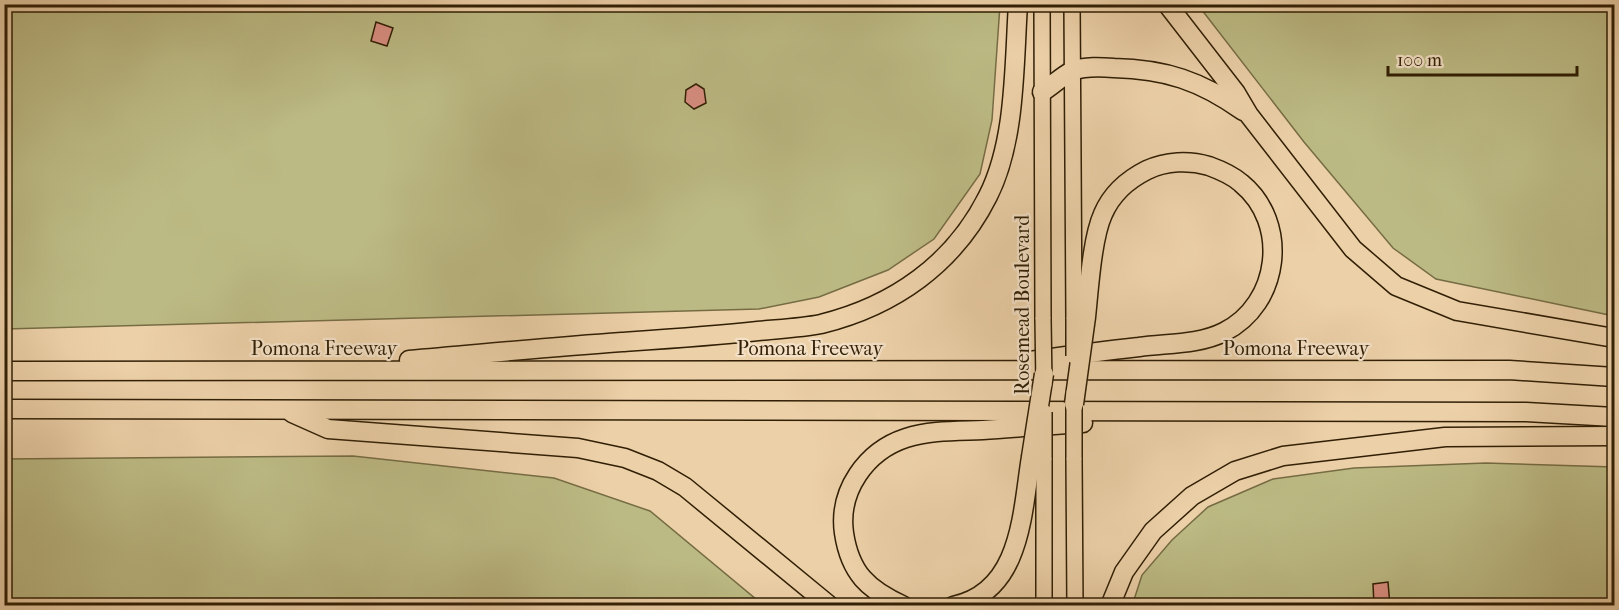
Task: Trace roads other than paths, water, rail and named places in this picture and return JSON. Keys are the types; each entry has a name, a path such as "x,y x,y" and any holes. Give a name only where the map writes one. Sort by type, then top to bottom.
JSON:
{"highway":[{"path":"279,371 718,336 819,324 885,301 910,287 932,270 955,247 975,221 989,194 1001,162 1008,130 1018,4"},
{"path":"1167,4 1236,93 1249,116 1353,249 1396,286 1456,311 1614,338"},
{"path":"1042,92 1072,71 1088,67 1136,68 1175,75 1203,85 1249,116"},
{"path":"960,370 1140,346 1182,343 1223,332 1240,321 1254,308 1264,293 1271,275 1274,251 1271,231 1263,211 1241,182 1222,171 1200,163 1178,162 1154,166 1131,178 1114,194 1102,215 1080,318 1074,404"},
{"name":"Pomona Freeway","path":"4,371 1509,370 1614,377"},
{"path":"953,606 985,592 1003,574 1017,543 1038,457 1044,374"},
{"path":"4,410 1526,412 1614,417"},
{"path":"285,410 328,429 578,448 625,458 658,471 685,487 830,606"},
{"path":"904,606 880,594 859,576 846,548 843,522 847,496 859,471 879,452 906,438 941,432 1237,412"},
{"path":"1110,606 1124,572 1153,531 1192,496 1235,471 1283,456 1445,437 1614,436"}],"main road":[{"name":"Rosemead Boulevard","path":"1042,4 1044,374"},
{"path":"1072,4 1080,318"},
{"path":"1074,404 1075,606"},
{"path":"1038,457 1044,606"}]}
